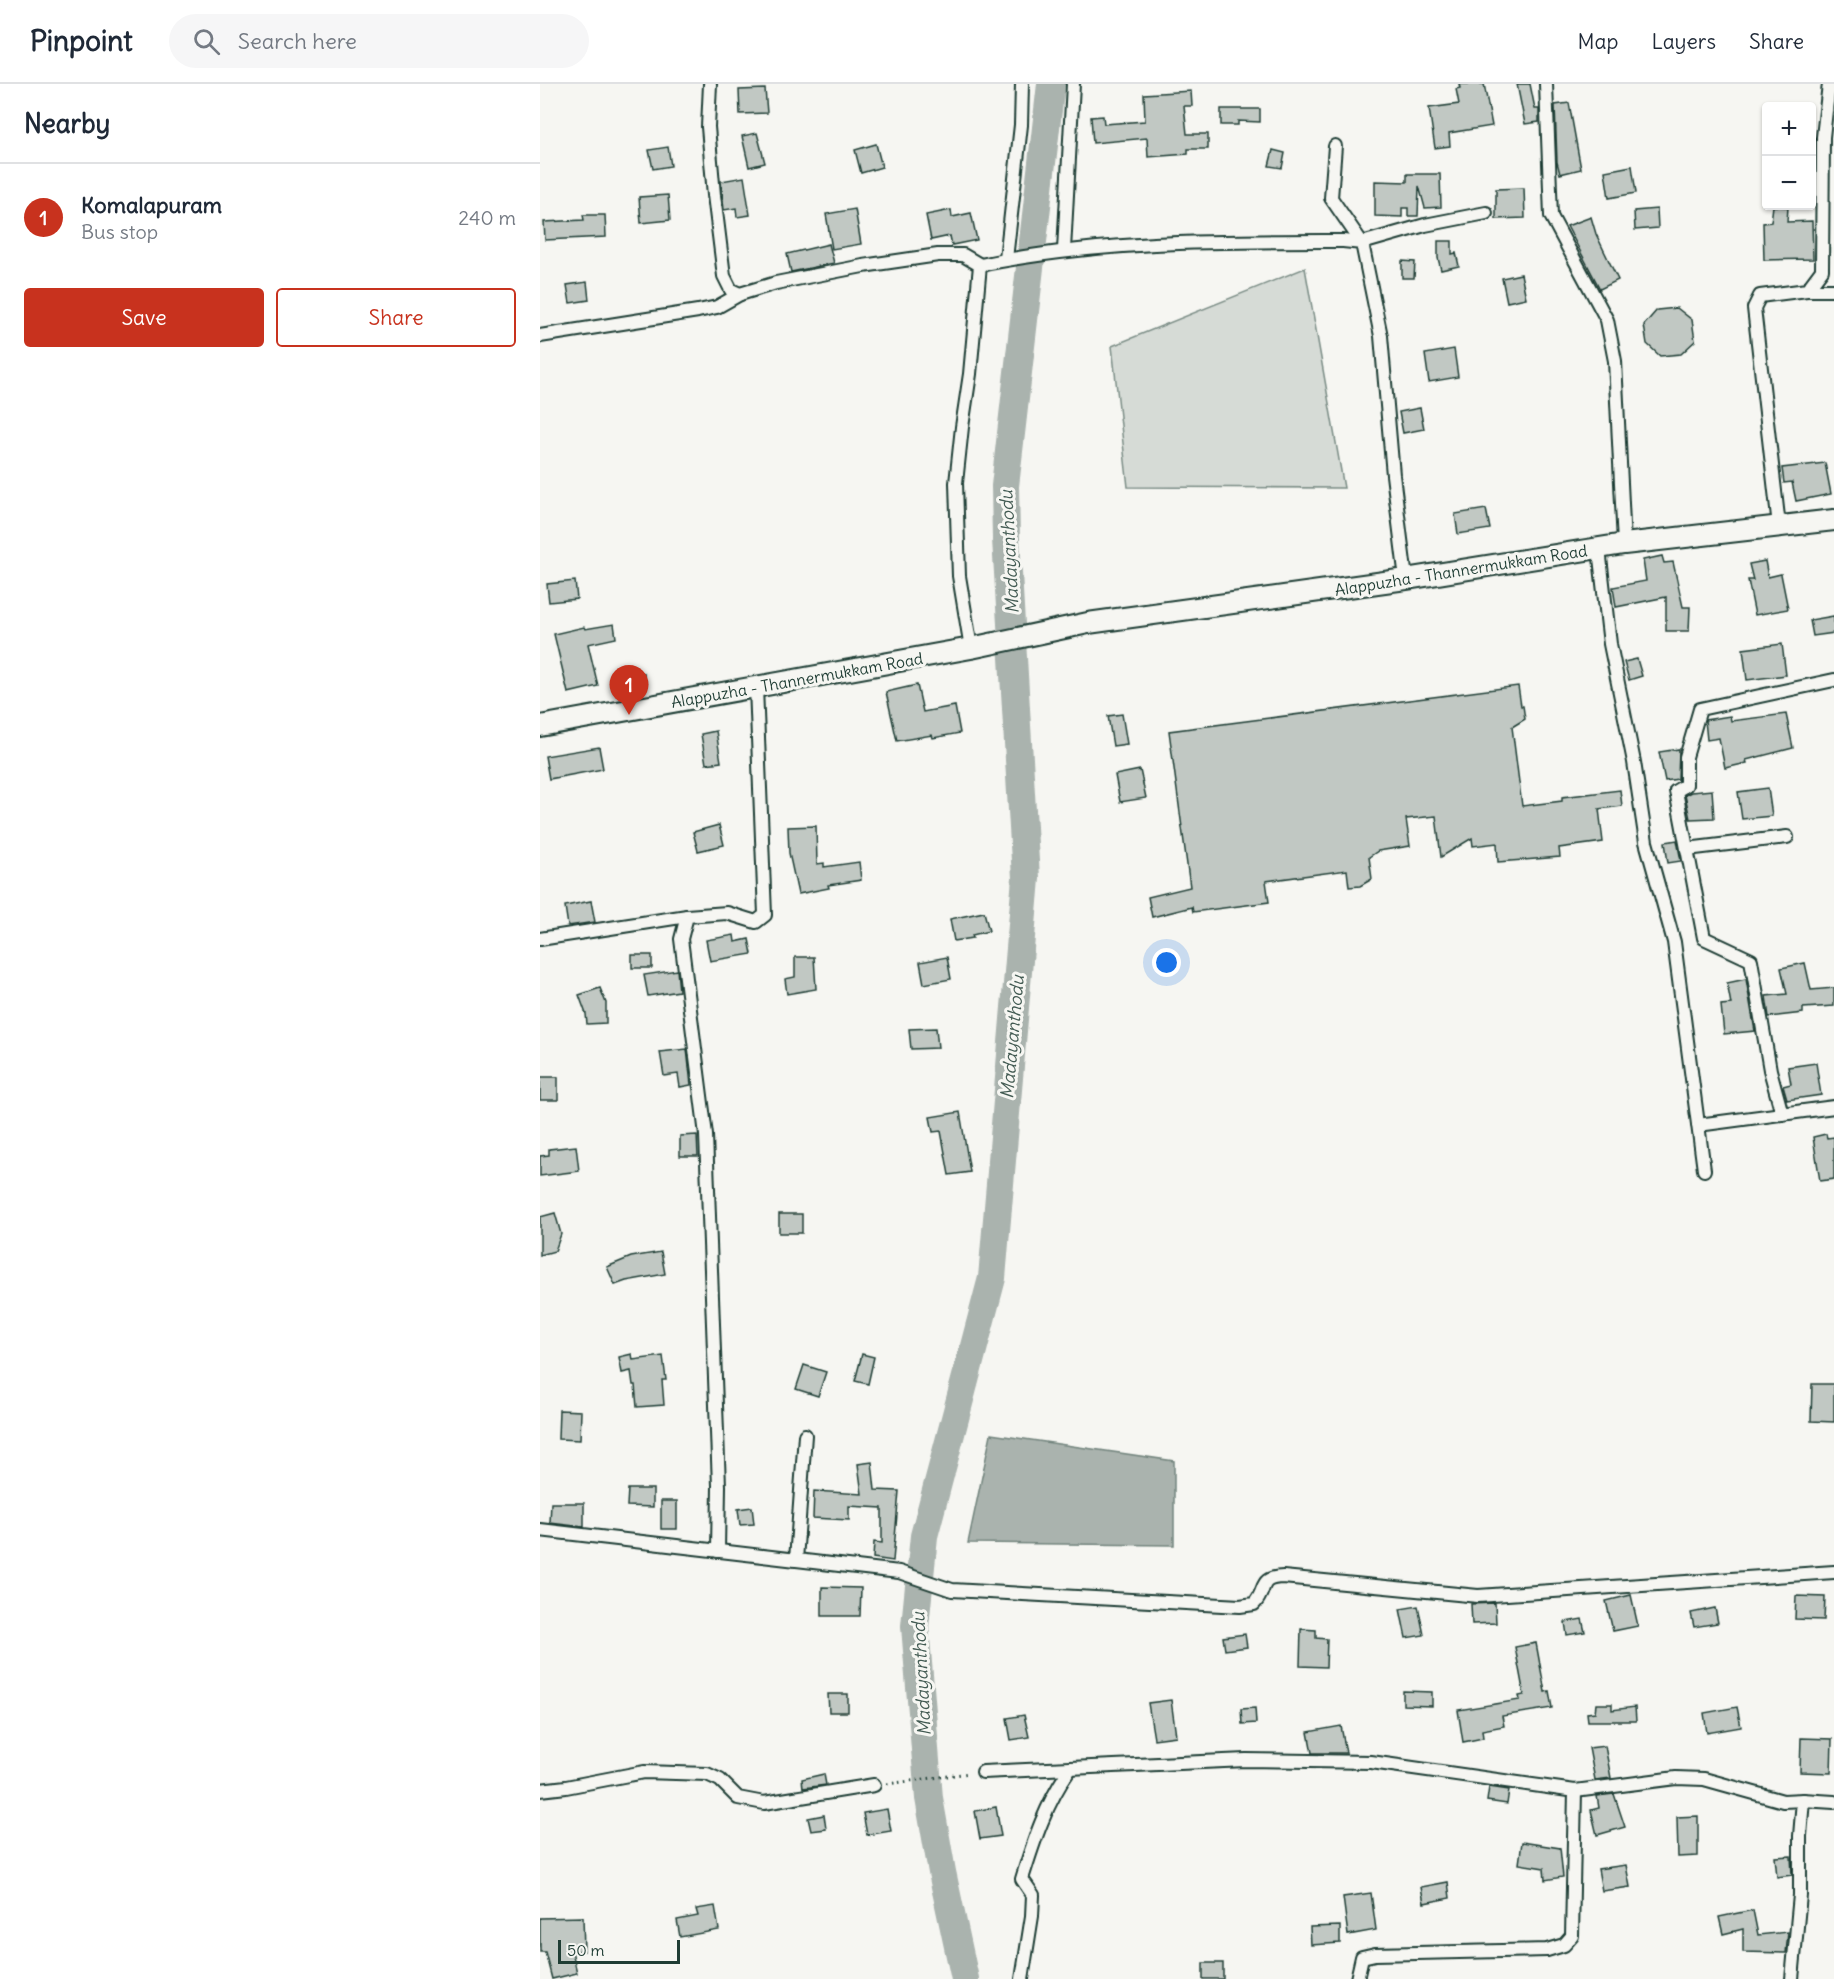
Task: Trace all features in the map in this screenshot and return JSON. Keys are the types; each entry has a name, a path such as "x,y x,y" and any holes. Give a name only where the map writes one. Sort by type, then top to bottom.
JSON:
{"main road":[{"name":"Alappuzha - Thannermukkam Road","path":"540,726 977,647 1088,623 1406,579 1624,544 1834,520"}],"street":[{"path":"710,84 708,127 724,276 731,290 740,294"},
{"path":"1006,260 1021,125 1022,84"},
{"path":"1064,250 1073,84"},
{"path":"1546,84 1551,216 1607,320 1615,361 1624,544"},
{"path":"1807,290 1822,270 1823,137 1829,84"},
{"path":"1335,146 1331,198 1362,243 1381,336 1393,475 1406,579"},
{"path":"540,336 698,311 717,307 740,294 776,283 863,266 938,255 963,255 980,265 1064,250 1193,242 1343,241 1362,243 1425,225 1486,213"},
{"path":"977,647 959,576 956,483 970,374 980,265"},
{"path":"1779,526 1754,308 1760,296 1807,290 1834,290"},
{"path":"1599,549 1610,644 1634,762 1646,842 1674,942 1704,1170"},
{"path":"1782,1114 1770,1070 1751,960 1704,938 1676,790 1686,785 1686,757 1700,709 1834,680"},
{"path":"540,939 687,916 727,913 756,922 765,915 756,687"},
{"path":"1687,849 1787,837"},
{"path":"687,916 681,939 706,1135 719,1486 718,1551"},
{"path":"1698,1125 1834,1107"},
{"path":"796,1560 805,1435"},
{"path":"540,1530 899,1572 951,1590 1240,1606 1254,1605 1260,1598 1265,1582 1270,1578 1283,1577 1478,1596 1834,1572"},
{"path":"983,1772 1246,1760 1371,1762 1575,1791 1676,1778 1704,1779 1783,1801 1834,1802"},
{"path":"1022,1979 1033,1895 1022,1879 1035,1836 1054,1791 1070,1769"},
{"path":"540,1790 566,1788 644,1772 707,1774 720,1780 738,1798 764,1803 874,1785"},
{"path":"1357,1979 1362,1958 1375,1954 1547,1950 1564,1945 1572,1936 1575,1791"},
{"path":"1792,1979 1800,1895 1800,1836 1803,1800"}],"path":[{"path":"874,1785 983,1772"}],"shaded area":[{"path":"1305,268 1344,488 1128,487 1112,346"},
{"path":"991,1434 1174,1461 1174,1545 968,1543"}],"building":[{"path":"1459,84 1484,84 1492,126 1449,133 1450,146 1435,148 1429,108 1459,104 1456,89 1460,88"},
{"path":"1517,84 1530,84 1535,109 1539,109 1539,122 1525,124"},
{"path":"765,89 767,113 740,114 739,90"},
{"path":"1191,91 1192,106 1184,106 1187,134 1208,134 1208,149 1188,149 1188,154 1148,157 1147,138 1093,143 1091,117 1103,116 1104,124 1145,121 1144,94"},
{"path":"1569,103 1581,169 1560,174 1557,162 1555,105"},
{"path":"1221,109 1260,109 1260,122 1238,121 1238,125 1221,125"},
{"path":"757,133 765,163 749,167 742,136"},
{"path":"876,144 882,167 861,173 855,150"},
{"path":"668,147 671,166 653,169 649,150"},
{"path":"1273,150 1285,153 1282,168 1269,166"},
{"path":"1632,166 1636,193 1609,198 1605,171"},
{"path":"1407,174 1440,174 1441,207 1425,208 1419,186 1418,216 1408,216 1408,208 1402,208 1402,217 1375,216 1375,181 1407,182"},
{"path":"744,177 750,215 737,217 736,208 724,210 721,181"},
{"path":"1524,188 1525,218 1496,219 1496,189"},
{"path":"668,195 670,220 641,223 639,197"},
{"path":"855,209 861,244 832,249 826,214"},
{"path":"1657,209 1658,228 1635,230 1634,211"},
{"path":"951,210 952,217 971,213 977,240 952,245 950,236 931,240 926,215"},
{"path":"1772,210 1788,210 1787,222 1812,221 1813,259 1764,260 1763,223 1771,222"},
{"path":"583,215 605,215 606,237 545,240 544,222 584,220"},
{"path":"1591,217 1596,234 1618,280 1600,289 1567,226"},
{"path":"1438,241 1452,241 1452,254 1456,253 1459,266 1441,270"},
{"path":"829,244 834,263 791,272 787,254"},
{"path":"1402,261 1415,262 1414,278 1402,278"},
{"path":"1521,274 1526,298 1507,302 1502,278"},
{"path":"587,282 589,300 570,303 567,285"},
{"path":"1677,308 1692,320 1695,341 1681,354 1660,356 1647,344 1644,325 1657,310"},
{"path":"1454,349 1458,377 1429,382 1425,354"},
{"path":"1420,408 1424,429 1403,433 1399,412"},
{"path":"1825,463 1831,494 1796,501 1792,482 1784,483 1782,468"},
{"path":"1486,509 1490,529 1458,534 1455,514"},
{"path":"1662,556 1664,563 1673,562 1683,607 1690,607 1689,631 1666,631 1666,597 1616,607 1613,587 1646,581 1643,560"},
{"path":"1765,561 1768,577 1781,574 1788,609 1755,615 1748,580 1753,580 1749,564"},
{"path":"575,581 577,599 549,602 547,584"},
{"path":"1834,616 1834,633 1813,636 1810,620"},
{"path":"614,624 616,638 588,644 598,686 568,693 554,634 584,627 585,629"},
{"path":"1782,644 1786,675 1747,680 1743,649"},
{"path":"1637,659 1642,676 1629,680 1624,662"},
{"path":"644,673 644,689 630,690 629,674"},
{"path":"917,685 923,712 955,706 960,733 897,741 886,692"},
{"path":"1518,686 1525,719 1512,727 1522,806 1562,801 1562,797 1620,790 1622,806 1599,809 1603,842 1559,848 1560,857 1498,862 1497,843 1473,846 1472,838 1441,857 1436,816 1406,819 1410,846 1378,851 1369,857 1372,879 1360,886 1349,887 1347,870 1266,881 1269,902 1193,912 1192,907 1152,917 1148,897 1190,887 1169,731"},
{"path":"1122,714 1127,744 1113,746 1108,716"},
{"path":"1786,714 1793,748 1725,768 1719,738 1707,740 1705,720 1730,716 1731,721"},
{"path":"716,731 721,762 706,764 701,734"},
{"path":"599,747 603,769 549,779 545,756"},
{"path":"1679,749 1678,779 1665,781 1659,752"},
{"path":"1140,770 1146,798 1120,802 1115,775"},
{"path":"1768,788 1772,816 1742,819 1738,792"},
{"path":"1712,790 1714,818 1690,819 1685,795 1691,792"},
{"path":"719,825 724,845 698,851 693,832"},
{"path":"816,826 817,864 824,863 824,867 859,862 861,880 828,885 829,888 798,894 789,853 788,827"},
{"path":"1677,840 1681,861 1668,863 1665,842"},
{"path":"591,901 595,922 568,926 565,906"},
{"path":"984,912 989,931 972,935 973,938 954,941 950,919"},
{"path":"734,935 735,942 749,939 752,954 710,961 706,940"},
{"path":"632,955 652,955 652,968 632,968"},
{"path":"795,957 814,957 816,989 787,994 785,979 795,977"},
{"path":"947,957 951,979 924,984 920,962"},
{"path":"1805,963 1811,990 1834,988 1834,1006 1803,1008 1803,1013 1769,1017 1766,996 1787,994 1781,968"},
{"path":"677,970 679,991 648,996 644,975"},
{"path":"1746,979 1755,1031 1724,1034 1721,1005 1731,1004 1727,983"},
{"path":"600,988 606,1003 606,1023 587,1024 579,995"},
{"path":"936,1028 938,1048 911,1049 909,1029"},
{"path":"687,1049 691,1085 680,1087 678,1074 664,1076 660,1052"},
{"path":"1816,1063 1821,1095 1787,1100 1783,1086 1791,1084 1788,1067"},
{"path":"540,1077 558,1077 558,1100 540,1100"},
{"path":"960,1112 970,1172 949,1175 941,1131 933,1132 930,1117"},
{"path":"1826,1134 1827,1138 1834,1137 1834,1179 1820,1181 1813,1137"},
{"path":"697,1135 698,1156 680,1156 680,1136"},
{"path":"576,1146 579,1171 540,1176 540,1156 549,1155 549,1149"},
{"path":"555,1213 561,1234 555,1251 540,1255 540,1217"},
{"path":"779,1214 802,1214 802,1233 779,1233"},
{"path":"661,1252 665,1274 615,1285 607,1267 631,1257"},
{"path":"632,1354 633,1360 663,1356 666,1380 662,1380 664,1405 637,1407 631,1371 622,1373 619,1357"},
{"path":"862,1354 874,1357 868,1384 855,1381"},
{"path":"804,1365 826,1372 818,1396 796,1389"},
{"path":"1812,1384 1834,1384 1834,1422 1811,1421"},
{"path":"559,1410 581,1411 580,1440 558,1439"},
{"path":"872,1462 875,1490 899,1491 893,1561 873,1558 874,1542 882,1543 882,1508 849,1506 849,1520 813,1518 814,1491 862,1494 858,1464"},
{"path":"628,1489 653,1489 653,1507 627,1506"},
{"path":"661,1501 677,1501 677,1529 661,1529"},
{"path":"551,1503 584,1503 584,1527 550,1523"},
{"path":"752,1507 754,1524 740,1525 738,1509"},
{"path":"822,1587 861,1588 860,1616 822,1616"},
{"path":"1631,1595 1638,1626 1613,1631 1606,1601"},
{"path":"1796,1596 1825,1597 1824,1620 1795,1619"},
{"path":"1495,1603 1496,1623 1472,1624 1471,1604"},
{"path":"1418,1606 1424,1635 1406,1638 1400,1609"},
{"path":"1715,1608 1718,1623 1694,1627 1691,1613"},
{"path":"1582,1619 1585,1632 1567,1635 1565,1622"},
{"path":"1301,1629 1316,1630 1316,1638 1327,1639 1326,1667 1300,1666"},
{"path":"1245,1634 1247,1647 1225,1650 1223,1637"},
{"path":"1536,1643 1545,1692 1549,1691 1552,1708 1502,1716 1504,1726 1482,1730 1483,1738 1463,1742 1458,1710 1520,1700 1519,1696 1524,1695 1515,1647"},
{"path":"1403,1691 1432,1692 1432,1706 1403,1705"},
{"path":"828,1694 848,1694 848,1712 829,1712"},
{"path":"1171,1700 1176,1736 1154,1739 1148,1703"},
{"path":"1596,1704 1612,1704 1612,1710 1635,1707 1636,1721 1588,1721 1587,1713 1595,1712"},
{"path":"1737,1707 1741,1727 1707,1733 1704,1713"},
{"path":"1255,1708 1256,1723 1242,1724 1241,1709"},
{"path":"1024,1715 1029,1737 1011,1740 1007,1718"},
{"path":"1341,1726 1346,1753 1312,1753 1308,1732"},
{"path":"1801,1738 1832,1739 1831,1773 1800,1772"},
{"path":"1605,1746 1611,1778 1595,1780 1589,1748"},
{"path":"824,1774 826,1785 803,1788 802,1779"},
{"path":"1489,1787 1509,1790 1507,1804 1487,1801"},
{"path":"1614,1794 1625,1827 1597,1835 1591,1810 1599,1808 1597,1796"},
{"path":"996,1807 1001,1836 980,1839 975,1811"},
{"path":"887,1809 891,1831 867,1835 863,1813"},
{"path":"824,1815 826,1829 811,1831 808,1818"},
{"path":"1698,1816 1698,1856 1678,1857 1677,1817"},
{"path":"1522,1842 1560,1848 1563,1877 1545,1880 1544,1868 1519,1864"},
{"path":"1791,1856 1792,1875 1777,1877 1775,1857"},
{"path":"1626,1865 1630,1887 1602,1891 1598,1869"},
{"path":"1448,1882 1450,1898 1424,1903 1421,1887"},
{"path":"1371,1893 1376,1930 1348,1935 1343,1897"},
{"path":"715,1906 719,1930 680,1937 677,1920 698,1916 696,1909"},
{"path":"1753,1910 1758,1935 1788,1932 1786,1953 1743,1952 1743,1929 1723,1934 1719,1917"},
{"path":"583,1917 584,1951 572,1951 577,1973 552,1979 545,1952 540,1952 540,1918"},
{"path":"1340,1926 1340,1943 1311,1945 1310,1927"},
{"path":"1203,1963 1223,1963 1223,1979 1203,1979"}],"waterway":[{"name":"Madayanthodu","path":"965,1979 929,1798 915,1626 924,1536 992,1278 1026,878 1006,539 1005,486 1051,84"}],"place":[{"name":"Komalapuram","path":"629,715"}]}
